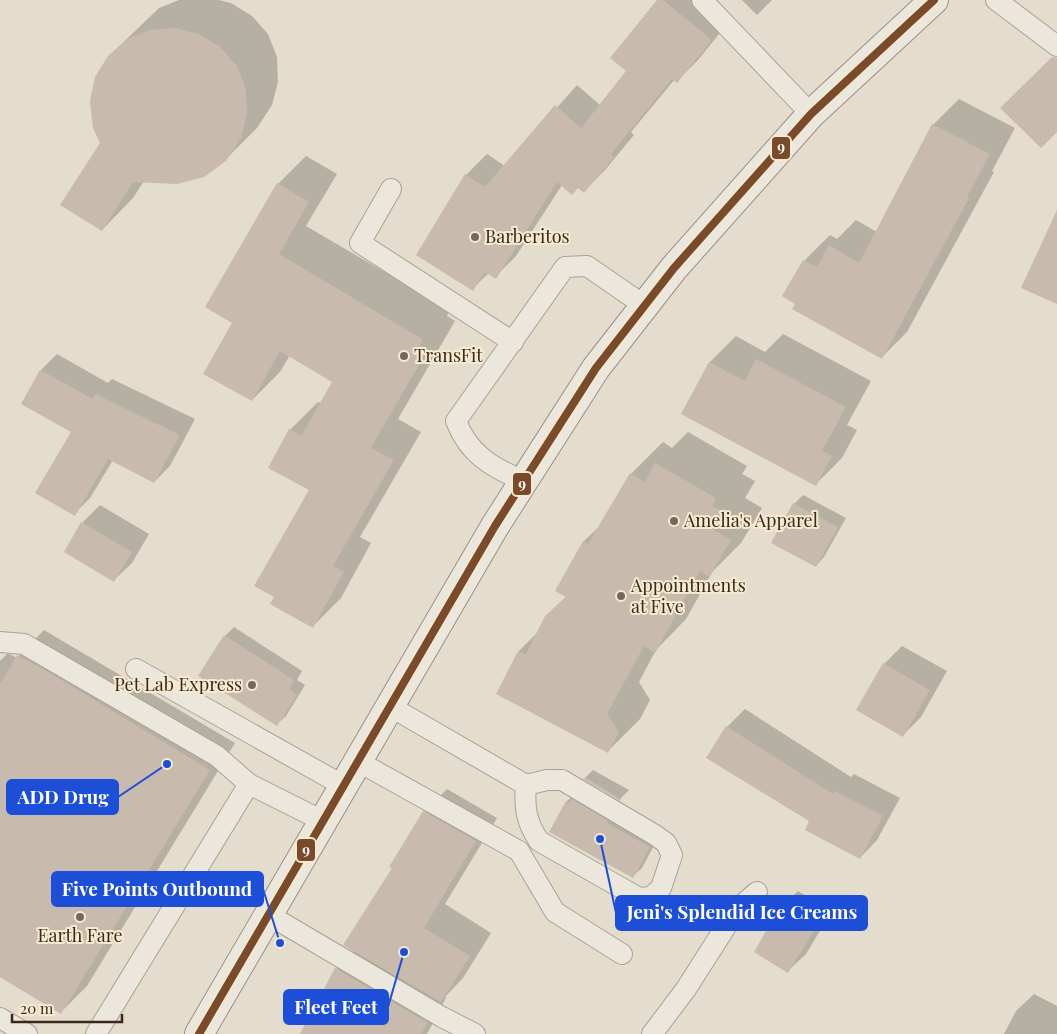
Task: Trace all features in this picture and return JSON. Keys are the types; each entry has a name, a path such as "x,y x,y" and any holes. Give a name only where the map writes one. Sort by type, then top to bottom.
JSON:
{"main road":[{"path":"199,1034 495,526 596,368 674,268 811,114 934,0"}],"lane":[{"path":"702,0 811,114"},
{"path":"996,0 1057,46"},
{"path":"391,189 360,243 512,342"},
{"path":"523,482 490,466 462,438 456,421 566,267 587,266 645,306"},
{"path":"0,642 24,644 217,756 249,784 323,821"},
{"path":"136,669 344,786"},
{"path":"390,707 526,785 547,780 562,780 666,843 672,856 661,888 651,897 639,898 539,841 529,827 524,806 526,785"},
{"path":"359,762 519,851 555,912 622,954"},
{"path":"96,1034 249,784"},
{"path":"652,1034 686,989 737,909 757,892"},
{"path":"269,915 442,1018 475,1034"},
{"path":"0,1018 27,1034"}],"building":[{"path":"657,0 663,0 712,40 677,83 672,79 611,154 614,157 584,193 578,188 572,195 557,182 496,279 485,272 473,291 416,255 465,174 485,187 555,105 581,128 626,71 610,58"},
{"path":"175,28 199,34 220,47 237,66 246,89 247,114 241,138 226,161 204,177 177,184 133,182 102,231 60,205 100,143 93,128 90,101 95,77 108,56 127,39 150,30"},
{"path":"1052,57 1057,58 1057,132 1041,148 1000,108"},
{"path":"932,124 990,154 967,197 969,198 882,359 792,309 795,304 782,296 803,260 817,267 829,245 859,263"},
{"path":"277,183 309,202 279,254 422,339 420,345 428,349 371,448 394,460 333,566 344,572 313,628 270,604 274,597 254,586 309,490 268,468 289,429 301,436 332,382 280,351 252,401 203,374 232,323 205,307"},
{"path":"1057,210 1057,304 1021,288"},
{"path":"756,359 846,407 822,451 832,456 816,486 681,414 709,362 745,381"},
{"path":"40,370 93,399 95,394 180,435 154,483 108,459 75,516 35,493 71,432 21,404"},
{"path":"655,463 716,498 712,506 724,513 714,530 731,540 709,577 700,571 655,653 644,646 607,714 619,732 608,753 496,694 518,651 526,654 545,616 566,597 555,591 583,541 588,544 630,473 645,482"},
{"path":"793,503 838,527 816,567 771,543"},
{"path":"81,522 132,552 114,582 64,552"},
{"name":"Pet Lab Express","path":"224,635 294,680 289,689 297,695 277,726 198,676"},
{"path":"17,655 210,770 61,1014 0,977 0,684"},
{"path":"883,663 930,690 903,737 856,710"},
{"path":"726,726 833,794 835,791 883,816 860,859 805,830 809,821 706,758"},
{"path":"583,779 621,799 620,801"},
{"path":"572,799 609,821 607,823 650,847 633,878 549,832 566,801 570,803"},
{"path":"423,811 476,841 424,928 470,956 441,1002 343,945 392,868 389,867"},
{"path":"779,908 815,929 788,973 754,952"},
{"path":"335,968 428,1023 421,1034 300,1034"}],"transit line":[{"name":"9","path":"199,1034 495,526 596,368 674,268 811,114 934,0"}],"place":[{"name":"Barberitos","path":"475,237"},
{"name":"TransFit","path":"404,356"},
{"name":"Amelia's Apparel","path":"674,521"},
{"name":"Appointments at Five","path":"621,596"},
{"name":"Pet Lab Express","path":"252,685"},
{"name":"ADD Drug","path":"167,764"},
{"name":"Jeni's Splendid Ice Creams","path":"600,839"},
{"name":"Earth Fare","path":"80,917"},
{"name":"Five Points Outbound","path":"280,943"},
{"name":"Fleet Feet","path":"404,952"}]}
